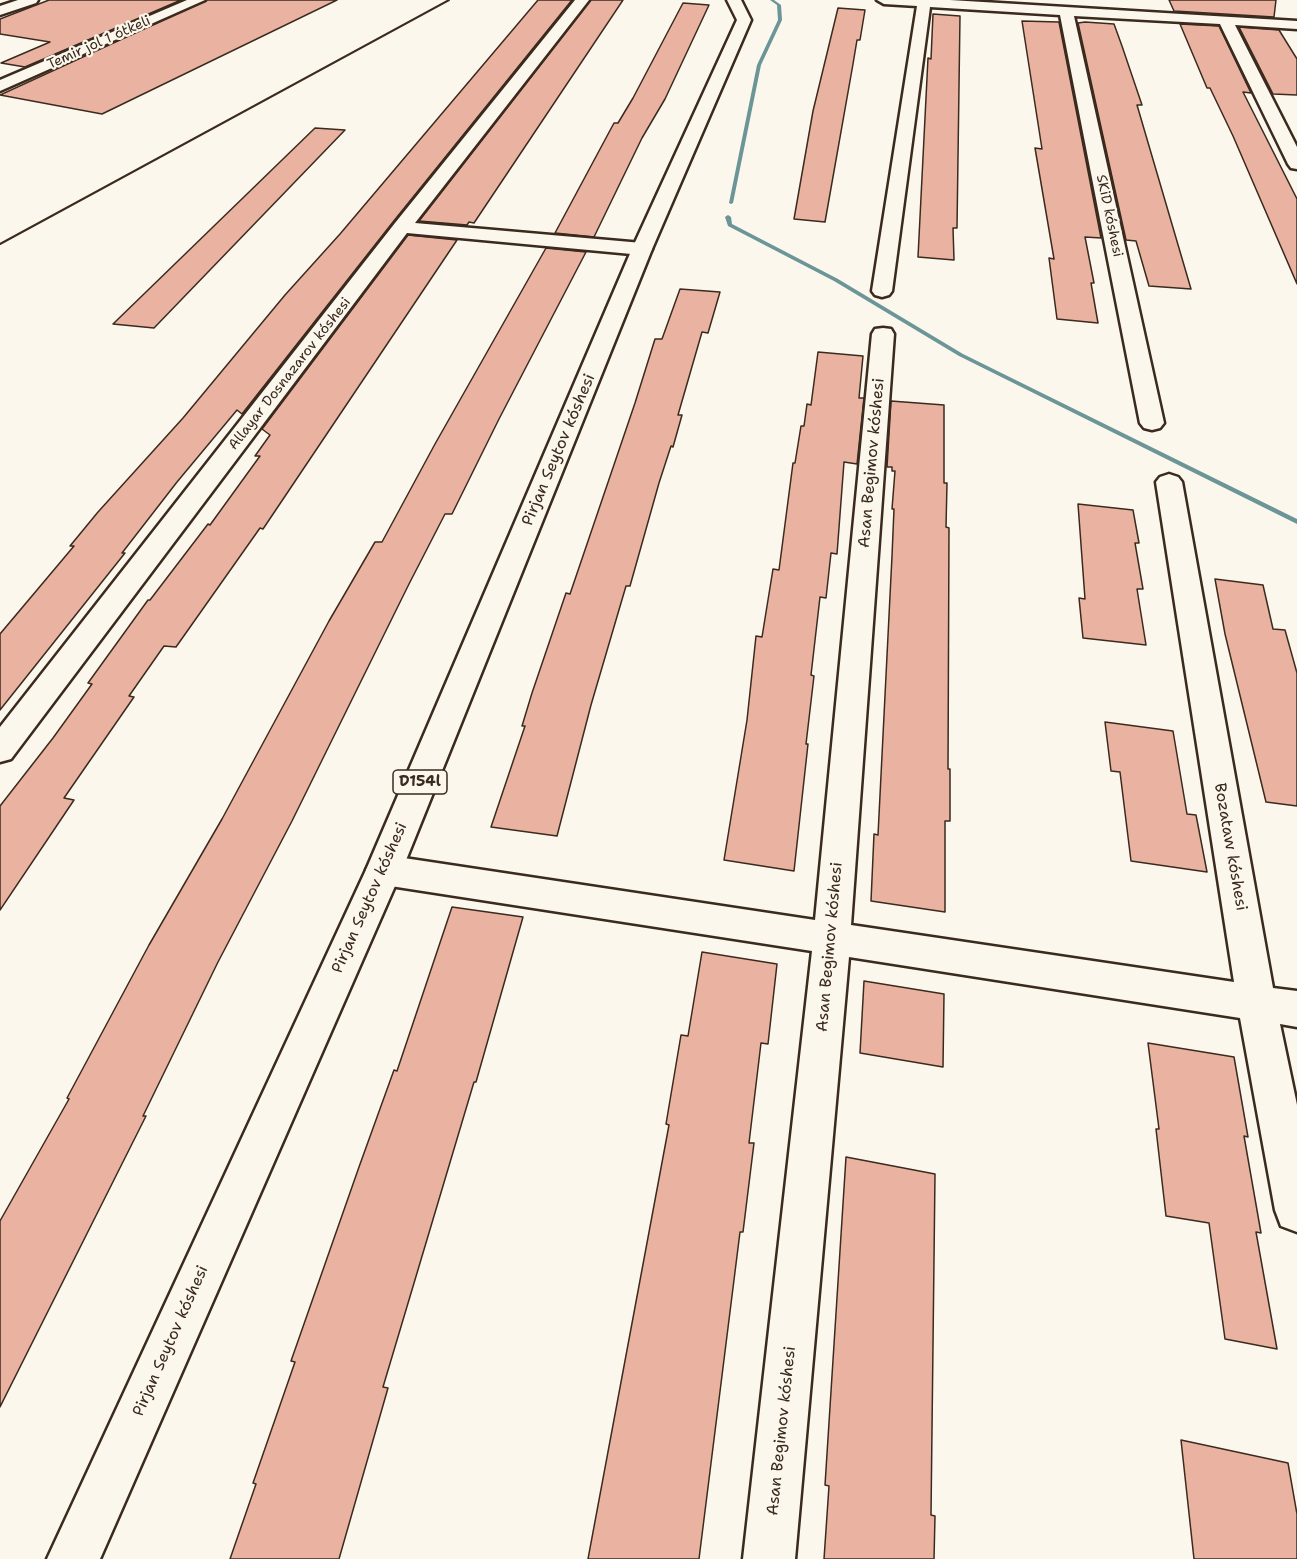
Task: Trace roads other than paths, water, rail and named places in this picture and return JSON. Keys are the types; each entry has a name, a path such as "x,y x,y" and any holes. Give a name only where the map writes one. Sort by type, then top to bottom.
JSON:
{"street":[{"path":"0,11 31,0"},
{"name":"Temir jol 1 ótkeli","path":"0,86 198,0"},
{"name":"Allayar Dosnazarov kóshesi","path":"0,750 402,227 582,0"},
{"name":"Pirjan Seytov kóshesi","path":"73,1559 384,870 642,249 744,20 734,0"},
{"path":"884,0 1297,25"},
{"path":"882,291 924,2"},
{"name":"SKiD kóshesi","path":"1066,10 1152,423"},
{"path":"1225,20 1297,164"},
{"path":"402,227 642,249"},
{"name":"Asan Begimov kóshesi","path":"769,1559 832,938 883,334"},
{"name":"Bozataw kóshesi","path":"1168,482 1256,1002 1297,1210"},
{"path":"384,870 1297,1010"}],"waterway":[{"path":"731,203 759,65 780,20 779,5 772,0"},
{"path":"728,217 730,225 836,280 961,355 1297,522"}],"railway":[{"path":"0,244 449,0"}]}
